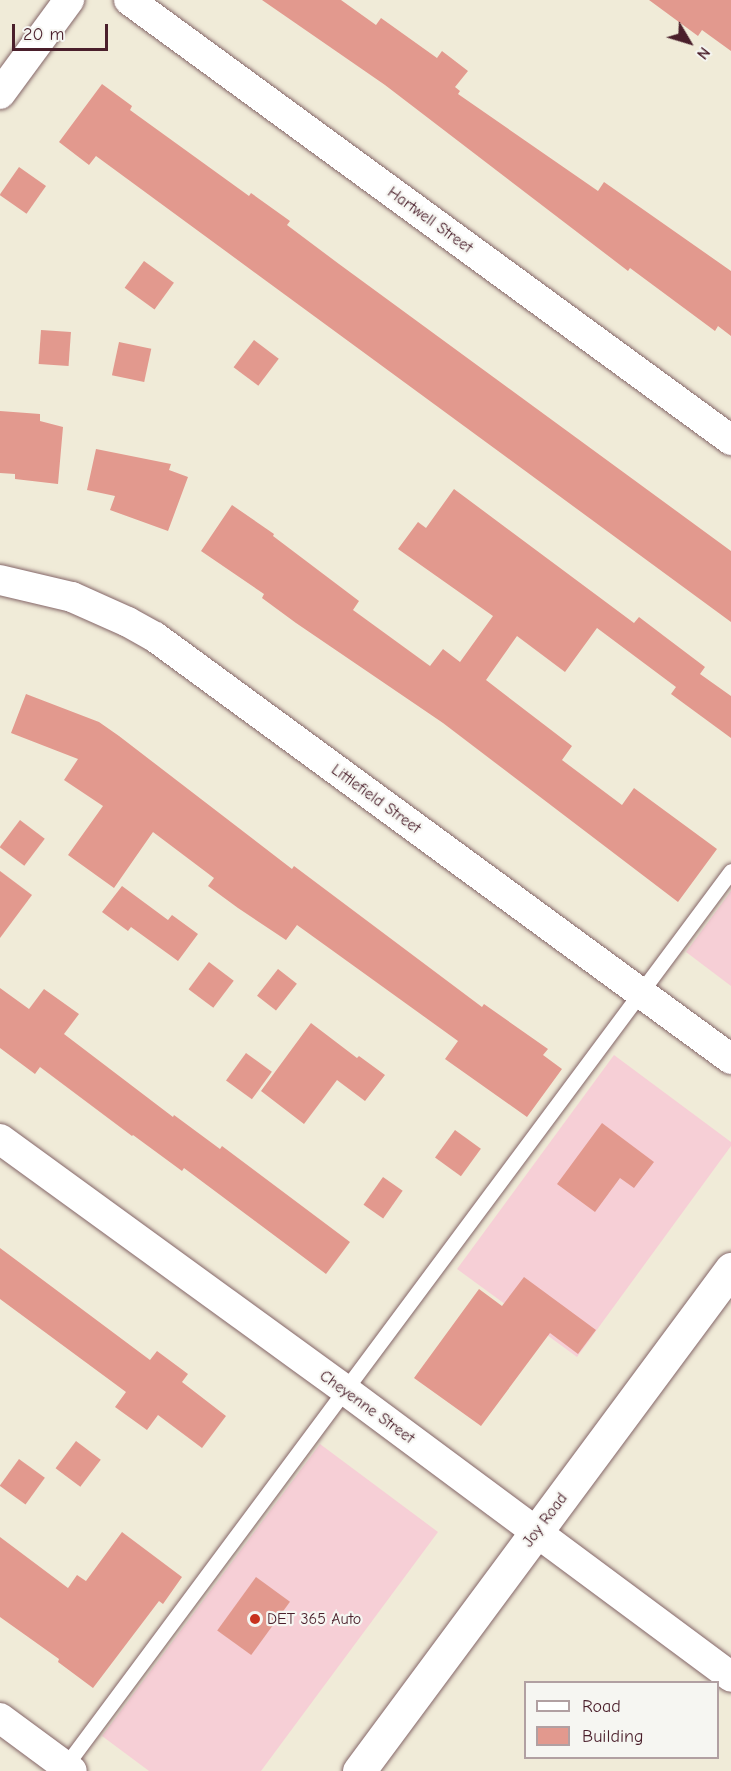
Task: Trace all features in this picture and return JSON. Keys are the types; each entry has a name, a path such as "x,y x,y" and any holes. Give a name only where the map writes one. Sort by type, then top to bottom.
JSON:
{"street":[{"path":"0,94 69,0"},
{"name":"Hartwell Street","path":"129,0 731,440"},
{"name":"Littlefield Street","path":"0,580 72,597 128,621 155,637 731,1059"},
{"name":"Cheyenne Street","path":"0,1139 345,1390 731,1677"},
{"name":"Joy Road","path":"359,1771 731,1269"},
{"path":"0,1718 66,1769"}],"lane":[{"path":"66,1769 731,871"}],"shaded area":[{"path":"731,891 731,986 686,952"},
{"path":"614,1055 731,1142 731,1146 577,1357 457,1269"},
{"path":"320,1444 438,1532 261,1771 149,1771 102,1736"}],"building":[{"path":"262,0 341,0 376,25 381,18 437,58 442,51 468,71 455,87 460,91 458,94 598,191 604,182 731,271 731,336 718,326 715,331 630,268 628,271 385,85"},
{"path":"649,0 731,0 731,51 702,30 698,36"},
{"path":"102,84 132,106 130,110 249,196 251,193 290,221 287,225 339,264 731,551 731,622 96,156 89,165 59,142"},
{"path":"19,167 46,186 27,214 0,195"},
{"path":"144,261 174,283 155,309 125,288"},
{"path":"41,330 71,332 69,366 39,364"},
{"path":"254,340 279,359 258,386 234,367"},
{"path":"119,342 151,349 144,382 112,375"},
{"path":"0,411 40,414 40,421 63,427 58,484 15,479 15,474 0,473"},
{"path":"96,449 171,464 169,470 188,477 168,531 110,510 115,496 87,490"},
{"path":"454,489 634,623 639,617 705,667 700,674 731,696 731,738 671,694 676,687 597,628 565,672 517,636 486,680 572,746 562,760 622,805 634,788 717,849 678,902 443,723 296,623 262,598 264,594 201,551 232,505 274,534 273,536 359,601 353,610 430,666 443,649 460,662 493,616 398,549 418,522 426,528"},
{"path":"26,694 99,722 292,869 294,866 482,1007 484,1004 548,1049 543,1055 562,1069 527,1117 445,1059 458,1041 297,925 286,940 238,908 208,886 214,878 153,832 114,888 68,855 103,806 64,780 78,759 11,733"},
{"path":"20,820 45,839 24,866 0,848"},
{"path":"0,871 32,895 0,938"},
{"path":"122,886 168,920 172,915 198,934 178,961 131,927 128,931 102,912"},
{"path":"209,962 234,981 213,1008 189,989"},
{"path":"278,969 297,984 276,1011 257,996"},
{"path":"0,988 29,1009 44,989 79,1014 64,1034 173,1117 174,1115 220,1149 222,1146 350,1242 326,1274 184,1168 182,1171 132,1136 40,1067 35,1074 0,1048"},
{"path":"311,1023 357,1058 359,1056 385,1075 365,1101 337,1080 304,1124 261,1091"},
{"path":"246,1053 272,1072 252,1099 226,1081"},
{"path":"602,1123 654,1162 634,1188 620,1178 595,1212 557,1184"},
{"path":"455,1130 481,1149 461,1176 435,1158"},
{"path":"383,1177 403,1191 383,1219 363,1205"},
{"path":"0,1248 150,1360 157,1351 188,1374 182,1382 226,1416 202,1448 158,1415 147,1430 115,1407 126,1392 0,1299"},
{"path":"524,1277 596,1330 578,1354 550,1333 481,1426 414,1378 479,1289 502,1306"},
{"path":"76,1441 101,1460 80,1487 56,1468"},
{"path":"19,1459 45,1478 25,1505 0,1486"},
{"path":"122,1532 182,1577 163,1604 159,1601 93,1688 58,1662 59,1659 0,1617 0,1537 68,1588 77,1575 86,1581"},
{"path":"256,1577 290,1602 251,1655 217,1630"}],"place":[{"name":"DET 365 Auto","path":"255,1619"}]}
